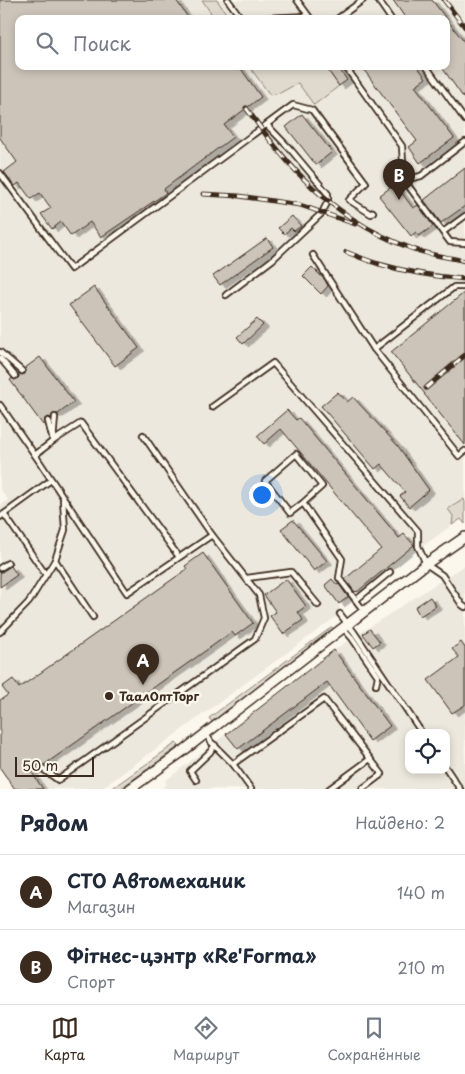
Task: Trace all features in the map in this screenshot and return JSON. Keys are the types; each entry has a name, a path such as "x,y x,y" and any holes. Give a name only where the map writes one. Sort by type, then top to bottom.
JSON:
{"street":[{"path":"130,789 206,734 426,564 465,537"}],"lane":[{"path":"228,0 239,15"},
{"path":"297,0 308,15"},
{"path":"342,15 363,0"},
{"path":"378,0 389,15"},
{"path":"348,70 402,146 404,180 450,242 465,242"},
{"path":"429,70 465,120"},
{"path":"0,173 71,269 294,105 312,110 366,183 349,200 371,214 373,212"},
{"path":"226,295 272,260 322,213 328,202 328,194 291,150 266,125"},
{"path":"404,180 421,176 465,142"},
{"path":"443,232 465,216"},
{"path":"313,255 374,349 458,456 465,451"},
{"path":"374,349 454,287 465,287"},
{"path":"0,352 22,371"},
{"path":"0,358 16,376"},
{"path":"212,407 273,363 418,531 418,546 426,564 442,575 465,607"},
{"path":"0,405 127,593 212,534"},
{"path":"53,440 55,417"},
{"path":"48,421 53,440"},
{"path":"35,455 53,440 81,423 179,557"},
{"path":"40,767 58,780 255,639 264,618 259,595 212,534 144,435"},
{"path":"296,454 322,486 303,503 290,513 265,481 296,454"},
{"path":"46,574 2,516 51,480"},
{"path":"0,632 29,602 55,560 65,530 63,498"},
{"path":"303,503 342,559 340,578 364,611"},
{"path":"55,560 94,617"},
{"path":"0,568 8,563"},
{"path":"246,578 291,572 318,606"},
{"path":"356,600 390,572"},
{"path":"340,614 352,638 378,676 376,685"},
{"path":"346,626 419,729"},
{"path":"233,764 324,699 382,774 362,789"},
{"path":"206,734 211,742 233,764 251,789"},
{"path":"196,780 190,771 215,745"},
{"path":"329,789 370,759"},
{"path":"450,774 460,789"}],"shaded area":[{"path":"0,0 465,0 465,502 464,499 453,516 452,525 423,546 414,545 357,592 354,589 345,595 339,604 340,614 101,789 15,789 0,768 0,506 8,500 0,489"},
{"path":"202,0 217,0 227,15 212,15"},
{"path":"252,70 328,70 339,86 314,105 298,83 280,93 270,95"},
{"path":"464,499 465,524 461,519 452,525 453,516 448,509"},
{"path":"465,565 465,789 161,789 167,784 165,781 334,650"},
{"path":"332,627 334,629 212,722 209,718"},
{"path":"176,743 179,746 120,789 111,789"}],"building":[{"path":"0,0 176,0 186,15 15,15 15,70 242,70 261,97 224,125 233,137 164,189 166,193 101,237 90,222 71,236 61,222 52,229 41,214 51,208 40,193 31,199 19,183 15,186 4,172 17,162 0,138"},
{"path":"393,0 432,0 444,15 403,15"},
{"path":"450,23 465,43 465,100 444,70 450,70"},
{"path":"328,70 340,70 347,80 339,86"},
{"path":"364,70 420,70 426,78 415,86 454,138 420,163 409,147 417,141"},
{"path":"302,114 332,152 316,165 286,127"},
{"path":"465,168 465,206 441,223 424,200"},
{"path":"395,184 413,208 418,205 433,226 419,236 416,232 411,236 379,196"},
{"path":"292,216 301,226 294,231 291,228 284,234 278,228"},
{"path":"267,238 273,247 220,285 213,276"},
{"path":"312,267 325,280 328,286 321,294 303,276"},
{"path":"94,287 139,348 115,366 69,305"},
{"path":"465,292 465,445 391,352"},
{"path":"257,319 263,325 243,344 237,337"},
{"path":"40,357 74,402 58,414 53,414 51,418 46,418 43,425 10,380 12,378 14,380 17,379 19,373 25,374 25,368"},
{"path":"338,392 347,402 353,397 398,446 429,490 409,507 400,496 405,492 381,464 375,469 321,406"},
{"path":"287,410 296,420 299,418 399,538 404,534 414,545 357,592 345,579 381,549 281,429 264,444 257,436"},
{"path":"293,520 327,561 314,571 281,529"},
{"path":"203,553 253,623 235,636 232,632 44,765 38,764 36,766 37,769 32,773 43,789 15,789 0,768 0,700 8,695 2,687 13,679 19,688 187,569 185,566"},
{"path":"11,566 17,575 0,587 0,573"},
{"path":"286,579 306,606 298,612 303,620 283,634 270,616 276,612 264,595"},
{"path":"332,579 337,585 339,584 348,597 339,604 325,585"},
{"path":"430,597 436,606 420,616 415,607"},
{"path":"370,629 380,642 373,647 363,634"},
{"path":"461,642 465,648 465,705 452,713 428,680 459,657 452,649"},
{"path":"334,650 390,726 370,741 327,682 238,749 226,734"}],"railway":[{"path":"444,0 465,27"},
{"path":"246,108 272,143 313,188 353,219 397,243 425,253 465,261"},
{"path":"203,194 239,196 300,205 355,224"},
{"path":"346,252 375,263 400,269 465,279"},
{"path":"426,388 465,355"}],"place":[{"name":"Фітнес-цэнтр «Re'Forma»","path":"399,200"},
{"name":"СТО Автомеханик","path":"143,685"},
{"name":"ТаалОптТорг","path":"109,696"}]}
